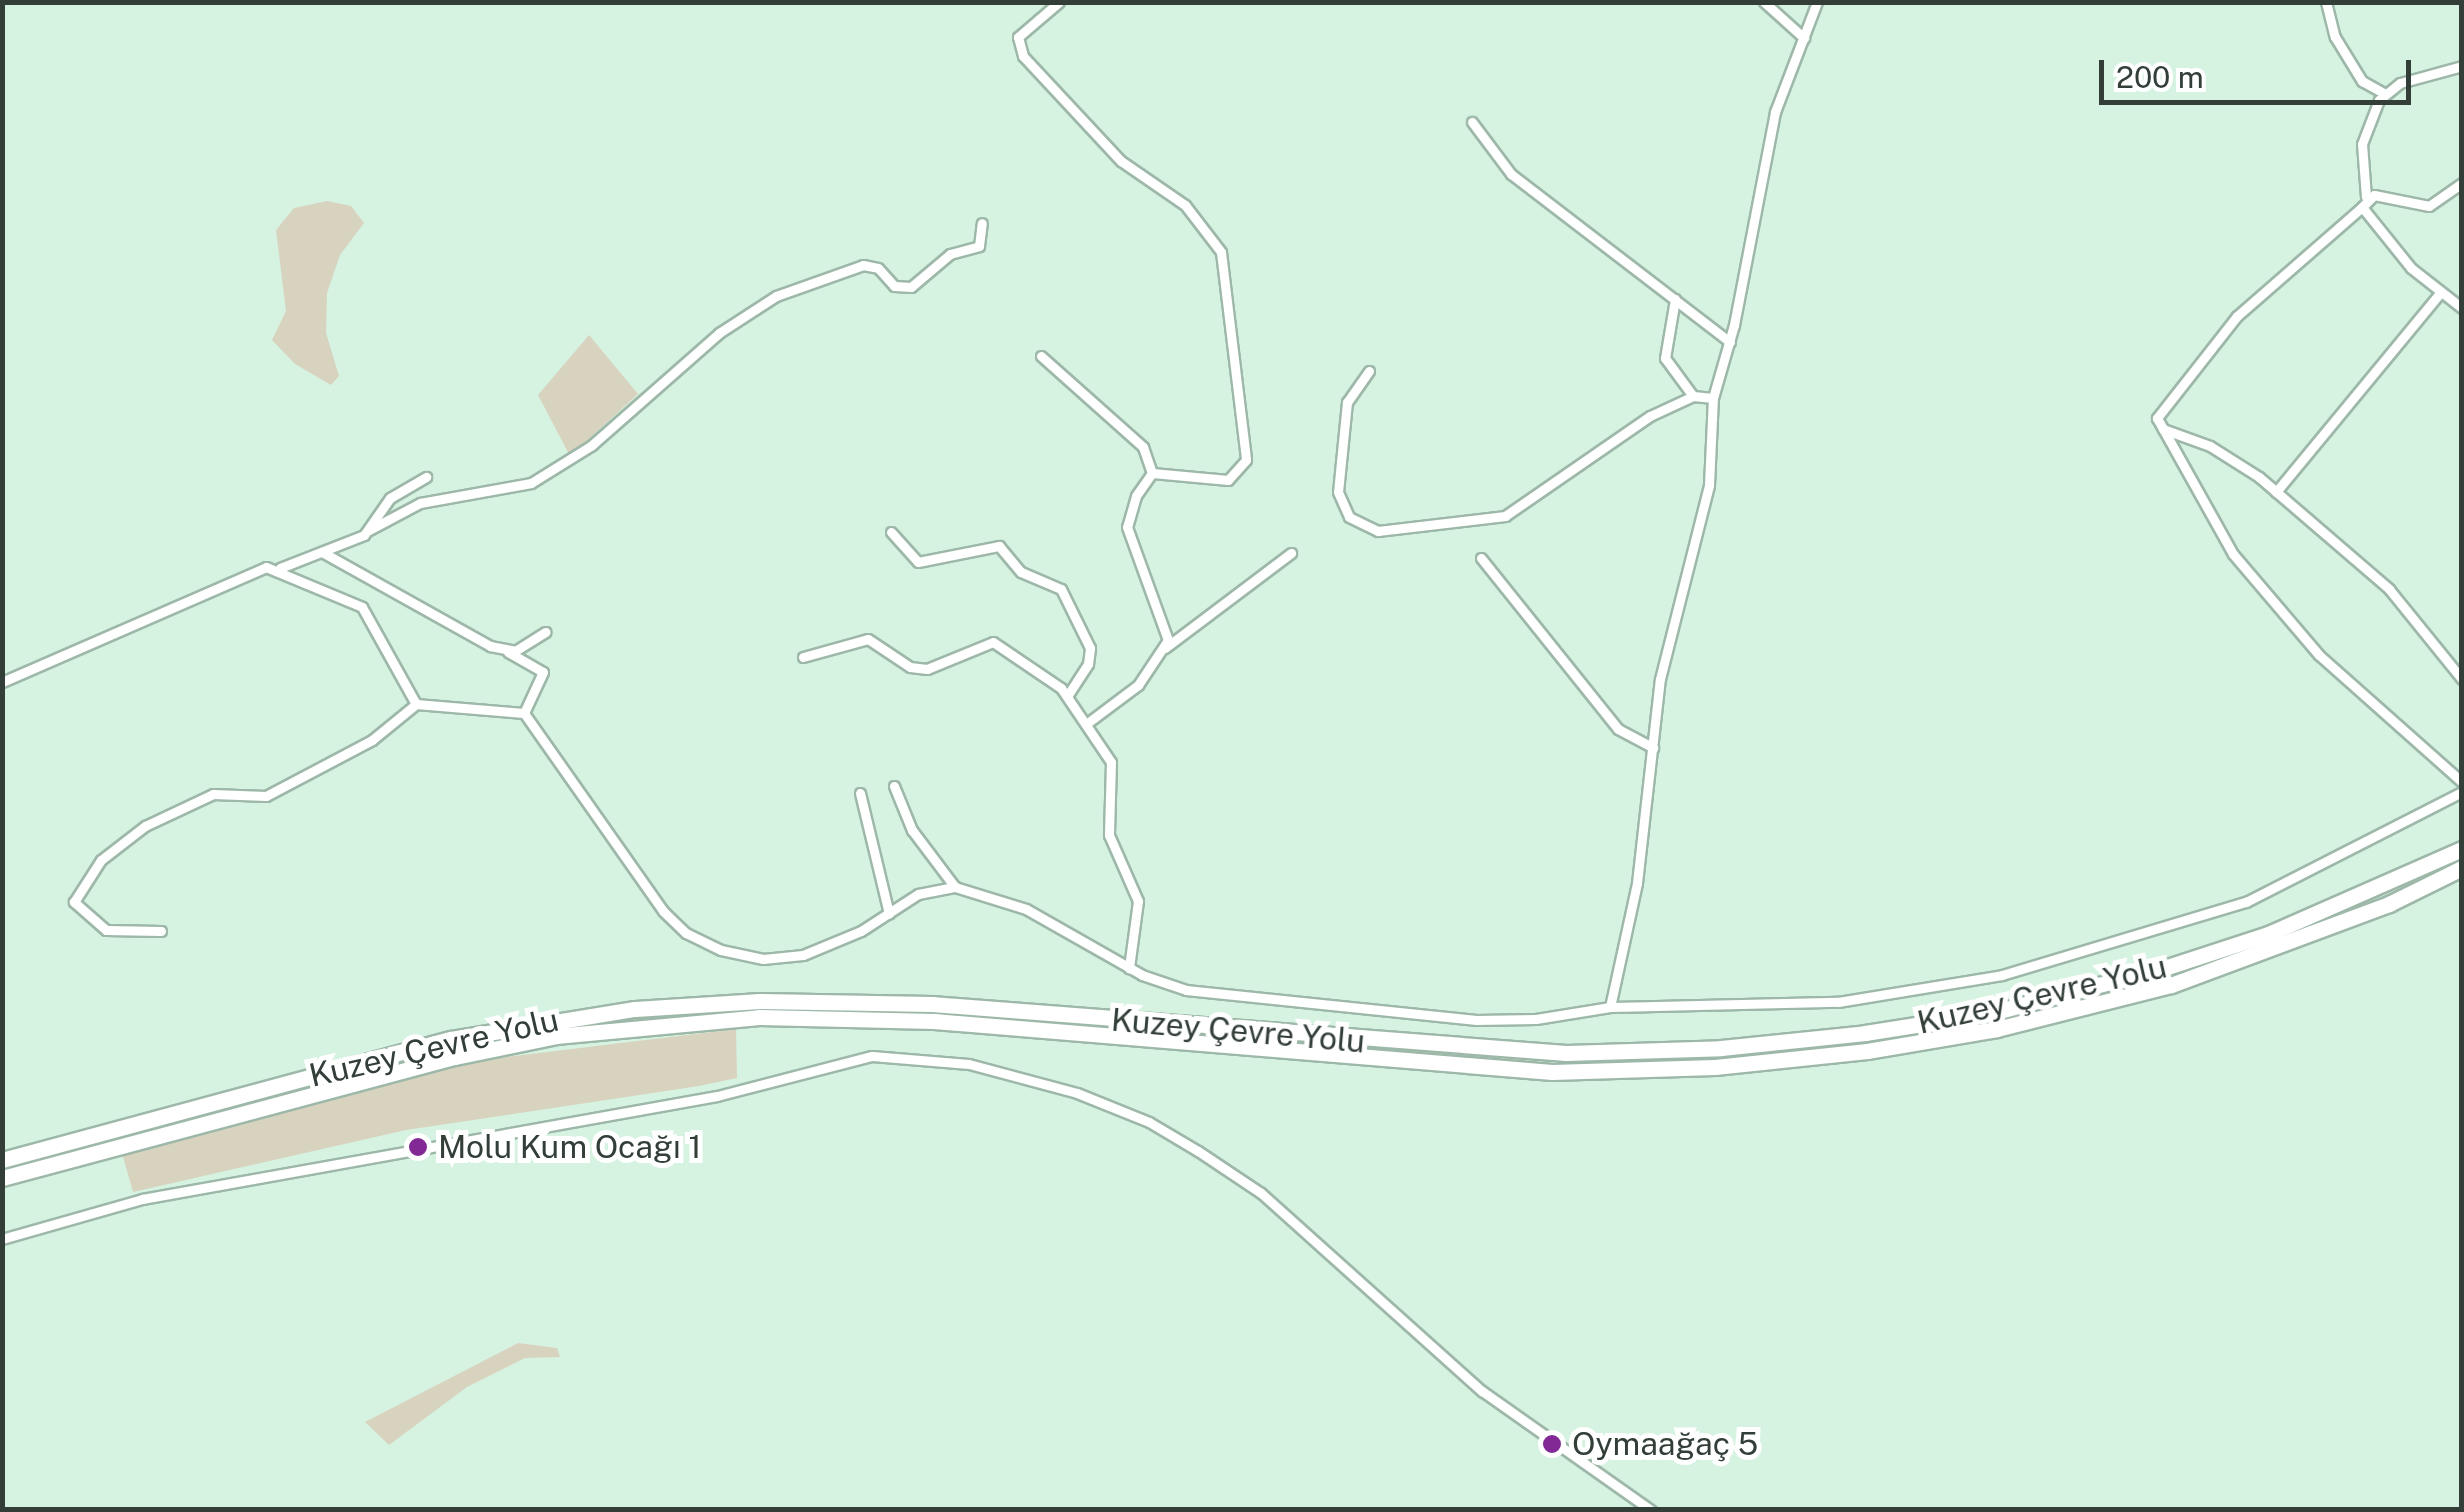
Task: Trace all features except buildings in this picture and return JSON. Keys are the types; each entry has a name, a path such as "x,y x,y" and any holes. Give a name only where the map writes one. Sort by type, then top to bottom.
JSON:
{"highway":[{"name":"Kuzey Çevre Yolu","path":"2,1160 450,1039 555,1018 671,1006 932,1004 1566,1053 1865,1033 1991,1013 2164,968 2386,884 2462,845"},
{"name":"Kuzey Çevre Yolu","path":"2,1178 420,1065 638,1026 759,1017 916,1021 1478,1068 1715,1067 1997,1029 2171,985 2277,949 2462,868"},
{"path":"2277,949 2462,880"}],"street":[{"path":"1059,2 1018,36 1023,56 1121,160 1185,205 1222,252 1245,465 1228,480 1152,473"},
{"path":"1764,2 1804,38"},
{"path":"1610,1006 1637,883 1666,651 1709,485 1713,398 1730,342 1775,112 1817,2"},
{"path":"2326,2 2335,37 2362,81 2385,94"},
{"path":"2462,66 2385,94 2362,144 2364,202 2440,293 2462,308"},
{"path":"1472,122 1511,174 1730,342"},
{"path":"2462,183 2424,207 2364,202 2237,316 2157,418 2233,554 2350,686 2462,782"},
{"path":"2,682 104,633 192,602 240,574 280,568 322,552 420,502 531,483 592,446 719,333 776,296 864,265 878,268 894,286 911,287 950,254 980,246 982,223"},
{"path":"2276,492 2440,293"},
{"path":"1675,299 1665,358 1693,396"},
{"path":"1040,356 1143,447 1152,473"},
{"path":"1368,371 1347,402 1338,492 1348,517 1378,531 1481,522 1516,512 1650,416 1693,396 1713,398"},
{"path":"2163,429 2224,454 2276,492 2389,589 2462,679"},
{"path":"1152,473 1132,502 1127,526 1167,627 1165,648"},
{"path":"369,530 390,498 426,477"},
{"path":"890,532 918,562 1000,546 1022,572 1061,589 1090,648 1088,664 1067,696"},
{"path":"322,552 543,672 524,713"},
{"path":"1086,724 1138,686 1165,648 1292,553"},
{"path":"1481,558 1618,729 1653,748"},
{"path":"280,568 362,606 416,704"},
{"path":"508,652 545,632"},
{"path":"803,657 868,639 910,666 927,669 993,642 1067,696 1111,762 1109,836 1138,900 1129,968"},
{"path":"161,931 98,926 78,910 75,892 115,848 161,817 213,794 266,796 372,740 416,704 524,713"},
{"path":"524,713 633,874 696,939 735,954 790,958 842,941 918,894 956,886 1046,918 1129,968 1201,994 1466,1019 1536,1019 1610,1006 1838,1002 2040,966 2275,890 2462,792"},
{"path":"894,786 912,830 956,886"},
{"path":"860,793 889,914"},
{"path":"2,1239 142,1199 717,1096 872,1056 969,1064 1149,1122 1214,1162 1261,1193 1482,1392 1651,1510"}],"shaded area":[{"path":"327,201 351,206 364,223 340,255 327,293 326,333 339,376 331,385 295,364 272,340 286,311 276,230 294,208"},
{"path":"589,335 638,394 570,456 538,395"},
{"path":"736,1029 737,1078 699,1086 406,1130 133,1192 122,1153 474,1061"},
{"path":"518,1343 557,1348 560,1357 525,1358 467,1387 389,1445 365,1422"}],"place":[{"name":"Molu Kum Ocağı 1","path":"418,1147"},
{"name":"Oymaağaç 5","path":"1552,1444"}]}
